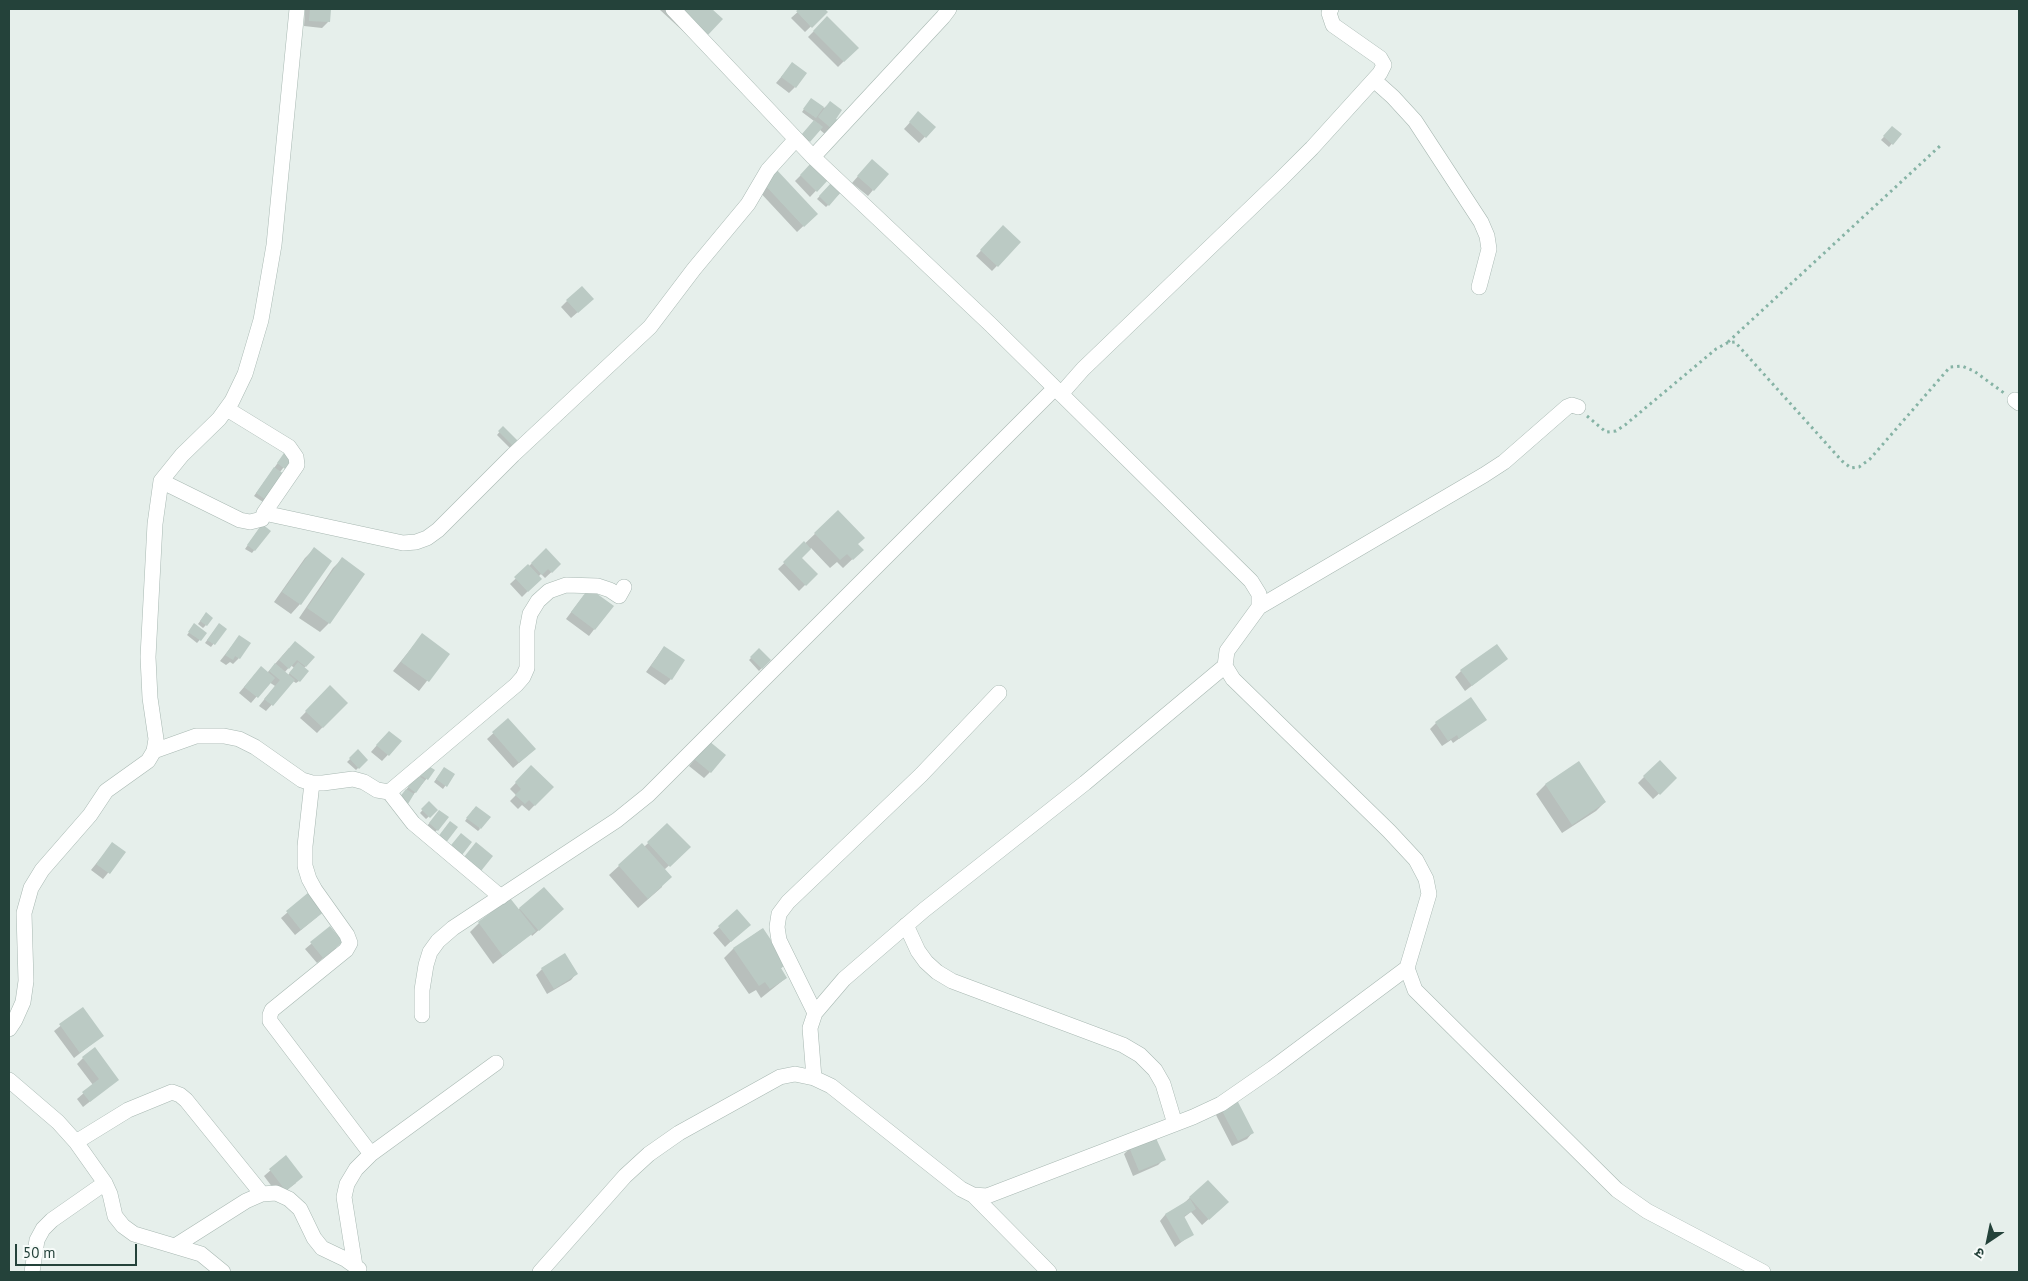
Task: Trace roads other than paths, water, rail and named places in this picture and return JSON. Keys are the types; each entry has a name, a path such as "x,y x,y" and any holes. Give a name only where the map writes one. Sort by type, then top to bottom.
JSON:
{"street":[{"path":"9,1029 23,1002 26,981 24,913 31,888 42,870 90,815 106,791 148,761 154,751 156,739 150,698 148,657 155,524 161,481 182,455 227,409 245,374 262,320 274,245 297,9"},
{"path":"673,9 813,157 1058,391 1251,581 1259,594 1259,607"},
{"path":"813,157 944,17 949,9"},
{"path":"422,1014 422,990 426,965 430,952 438,941 453,928 617,820 648,795 1058,391 1294,167 1374,80 1384,65 1380,58 1333,25 1329,13 1331,9"},
{"path":"1374,80 1415,121 1481,222 1487,236 1489,249 1479,288"},
{"path":"264,513 403,543 416,542 427,538 438,530 513,455 650,327 748,204 768,170 796,139"},
{"path":"1578,407 1572,405 1567,407 1518,450 1484,475 1259,607 1226,652 1225,666 1233,679 1416,860 1426,879 1429,894 1407,968 1415,990 1617,1190 1648,1212 1763,1272"},
{"path":"161,481 240,520 250,522 262,518 297,465 296,457 289,447 227,409"},
{"path":"389,792 516,685 523,677 526,668 527,630 530,614 538,601 549,591 566,585 598,586 610,590 619,596 624,588"},
{"path":"814,1078 810,1028 815,1013 825,999 906,925 1085,784 1225,666"},
{"path":"815,1013 779,940 777,928 779,914 788,902 921,774 999,693"},
{"path":"154,751 196,736 232,737 255,747 302,780 312,783 353,779 364,782 377,790 389,792 413,823 501,897"},
{"path":"312,783 305,846 305,866 308,879 347,935 350,943 346,950 272,1010 270,1021 371,1154"},
{"path":"906,925 918,951 926,962 937,972 952,981 1123,1045 1140,1055 1154,1070 1163,1084 1175,1124"},
{"path":"973,1195 987,1196 1175,1124 1221,1104 1247,1087 1407,968"},
{"path":"358,1269 344,1197 347,1184 356,1169 371,1154 496,1063"},
{"path":"540,1272 625,1176 649,1154 679,1133 780,1077 795,1074 814,1078 831,1086 961,1189 973,1195 1050,1272"},
{"path":"9,1080 58,1122 76,1142 105,1183 110,1194 115,1216 123,1226 134,1234 200,1254 223,1272"},
{"path":"76,1142 128,1110 172,1092 186,1100 262,1194"},
{"path":"32,1272 38,1240 44,1229 52,1220 105,1183"},
{"path":"175,1246 246,1200 262,1194 276,1193 289,1199 300,1209 314,1238 322,1248 345,1258 358,1269"}]}
